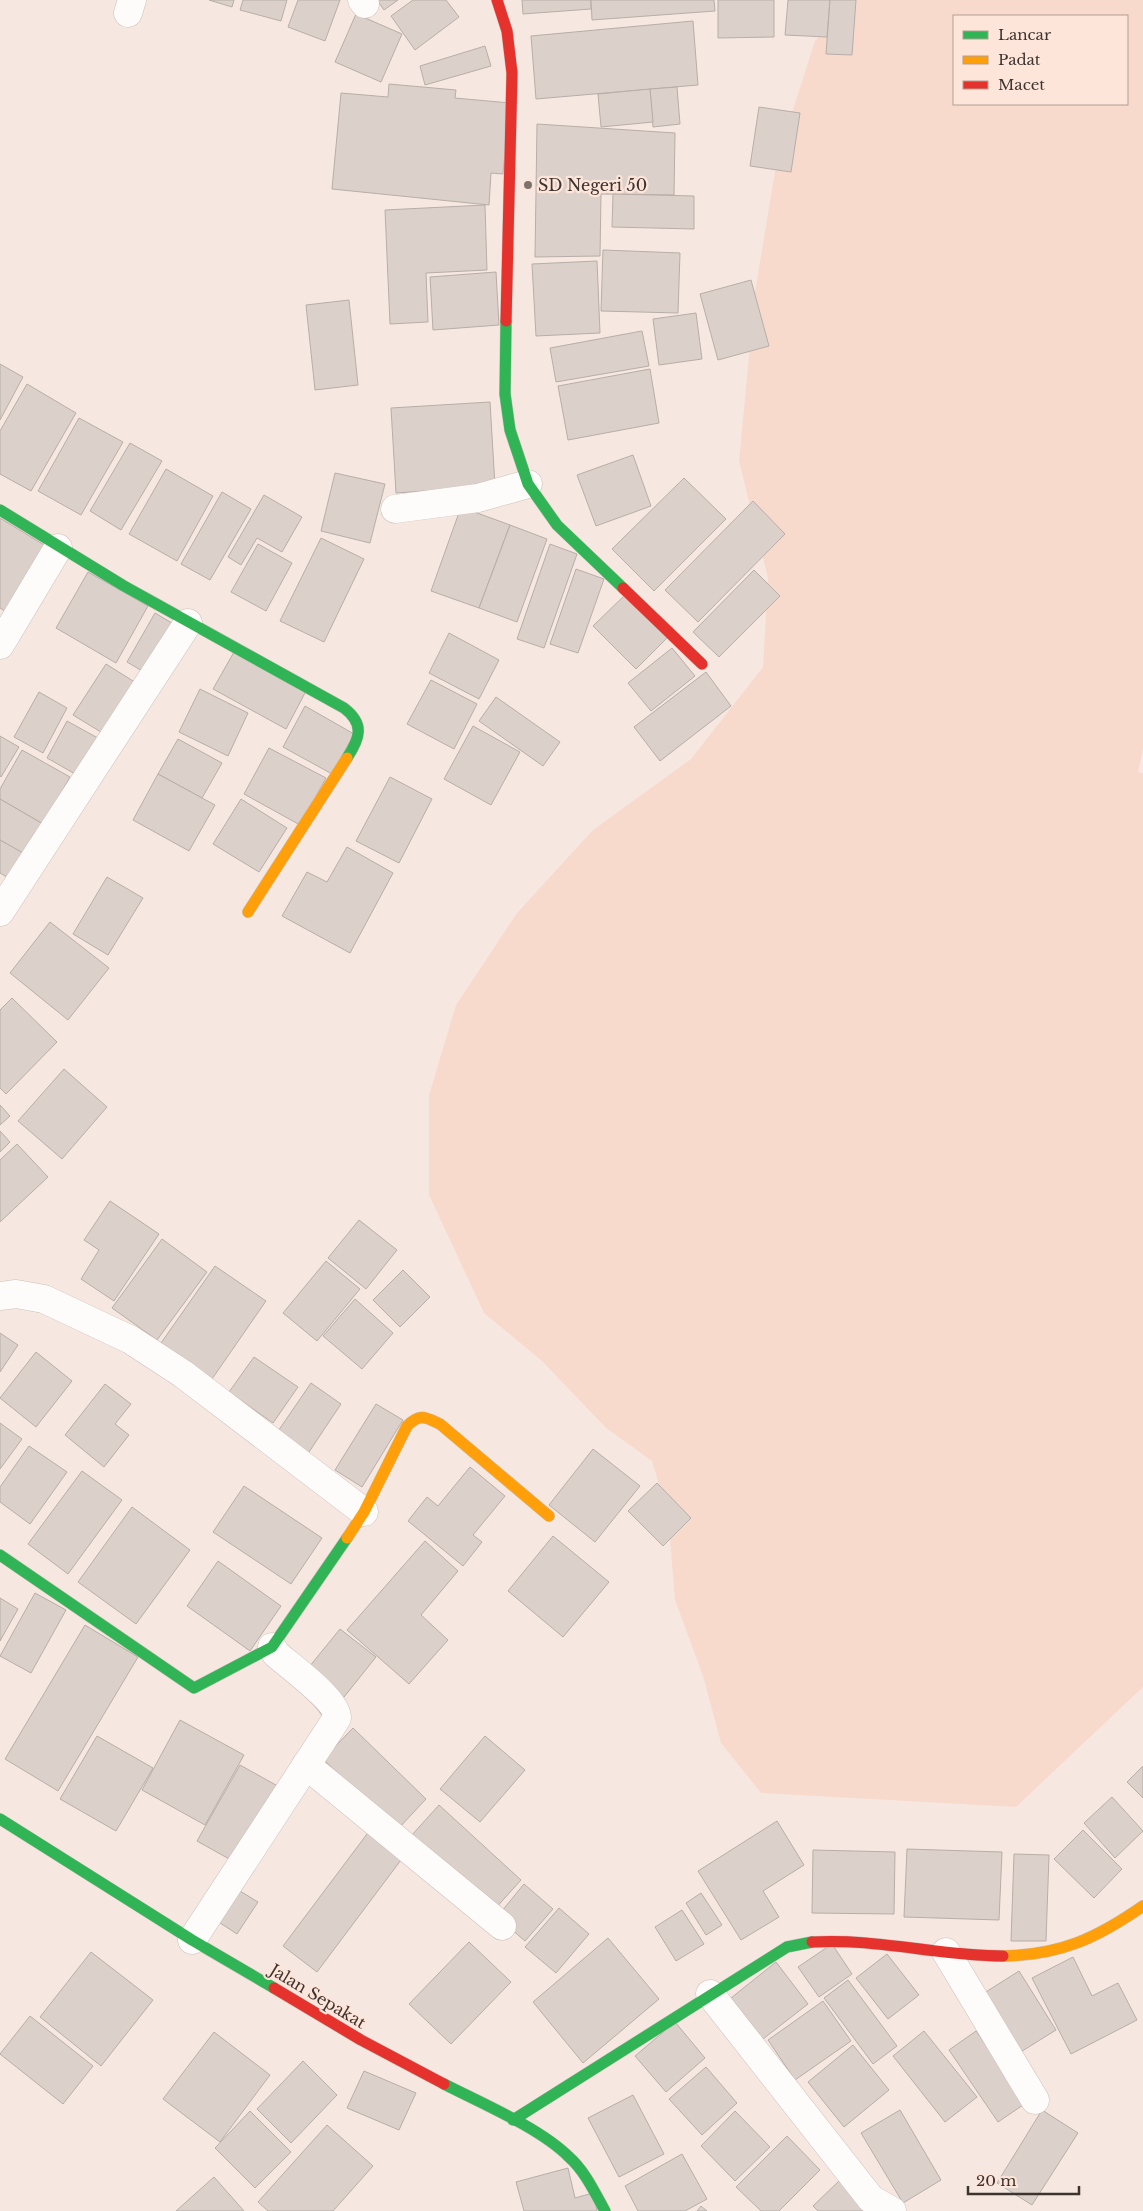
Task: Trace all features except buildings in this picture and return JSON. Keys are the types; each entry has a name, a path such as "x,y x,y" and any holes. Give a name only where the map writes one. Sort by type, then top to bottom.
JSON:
{"street":[{"path":"497,0 507,31 512,73 505,394 510,430 528,484 557,525 702,664"},
{"path":"395,509 478,498 528,484"},
{"path":"0,510 58,548 188,623 338,703 352,712 357,720 359,729 354,747 248,912"},
{"path":"0,645 58,548"},
{"path":"0,912 188,623"},
{"path":"0,1296 16,1294 44,1299 131,1340 184,1374 364,1512"},
{"path":"0,1555 194,1688 272,1647 364,1512 407,1426 420,1416 432,1419 440,1424 549,1516"},
{"path":"192,1940 335,1722 337,1713 331,1702 276,1654 272,1647"},
{"path":"306,1765 502,1926"},
{"name":"Jalan Sepakat","path":"0,1819 192,1940 360,2040 555,2144 571,2158 588,2180 605,2211"},
{"path":"513,2120 763,1960 787,1947 799,1943 845,1941 1000,1957 1033,1956 1067,1949 1098,1936 1125,1920 1143,1906"},
{"path":"946,1952 1035,2100"},
{"path":"710,1994 871,2199 892,2211"}],"shaded area":[{"path":"854,0 1143,0 1143,749 1138,772 1143,773 1143,1687 1016,1807 761,1793 721,1743 703,1676 675,1600 668,1515 652,1461 606,1428 542,1361 484,1313 429,1195 429,1095 456,1005 517,913 593,830 691,759 763,667 768,578 739,461 755,292 777,159 815,41"}],"traffic: fast":[{"path":"506,321 505,394 510,430 528,484 557,525 623,588"},
{"path":"0,510 124,586 344,708 351,714 358,726 355,744 347,758"},
{"path":"0,1555 194,1688 272,1647 347,1538"},
{"path":"0,1819 192,1940 274,1988"},
{"path":"513,2120 787,1947 812,1942"},
{"path":"444,2084 510,2117 557,2146 580,2169 605,2211"}],"traffic: slow":[{"path":"248,912 347,758"},
{"path":"347,1538 364,1512 407,1426 419,1418 426,1418 440,1424 549,1516"},
{"path":"1003,1956 1043,1952 1078,1943 1110,1927 1143,1906"}],"traffic: jam":[{"path":"497,0 507,31 512,73 506,321"},
{"path":"623,588 702,664"},
{"path":"812,1942 860,1942 956,1953 1003,1956"},
{"path":"274,1988 361,2040 444,2084"}],"place":[{"name":"SD Negeri 50","path":"528,185"}]}
